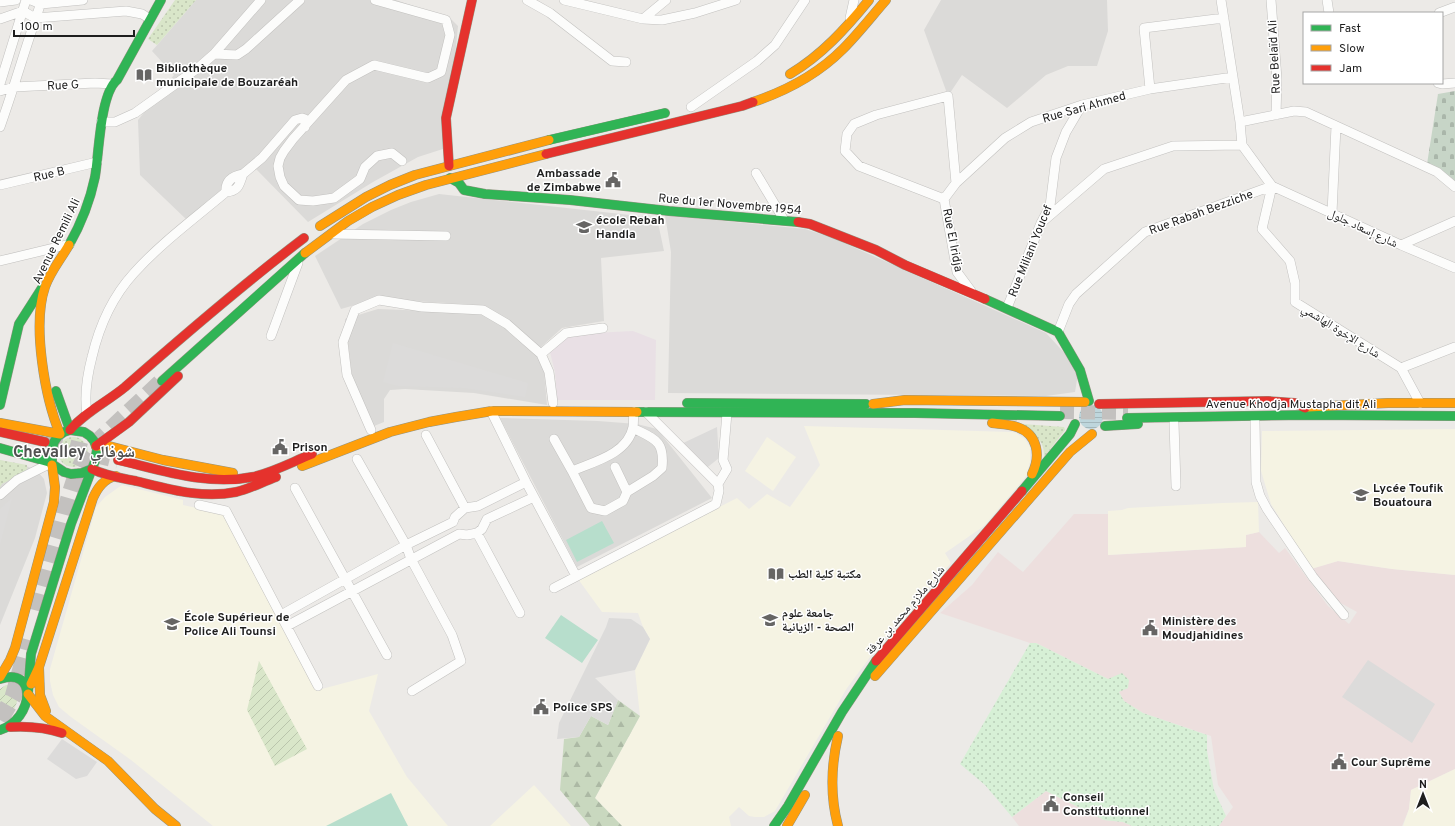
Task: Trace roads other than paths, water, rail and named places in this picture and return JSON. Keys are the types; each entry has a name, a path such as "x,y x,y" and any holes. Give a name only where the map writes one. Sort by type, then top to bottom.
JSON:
{"main road":[{"name":"Avenue Remili Ali","path":"60,434 54,420 42,365 40,336 41,303 45,287 50,276 70,244 88,208 94,183 101,122 112,84 117,80 160,0"},
{"path":"449,166 446,118 472,0"},
{"path":"782,78 808,62 834,41 869,0"},
{"path":"162,381 281,272 311,247 362,213 394,196 426,184 742,106 771,96 802,80 822,67 842,48 886,0"},
{"path":"70,430 87,414 114,396 184,334 266,266 341,211 383,188 415,174 568,135 714,102"},
{"name":"Rue du 1er Novembre 1954","path":"450,178 459,183 464,190 486,194 570,200 669,211 784,220 810,224 876,250 905,265 1007,308 1058,332"},
{"path":"154,374 304,238"},
{"path":"96,446 124,427 183,371 251,312 311,247"},
{"path":"0,405 19,324 50,276"},
{"path":"1058,332 1080,370 1087,402"},
{"path":"40,336 62,410 70,430"},
{"path":"873,404 905,400 1087,402 1099,404 1268,401 1295,403 1305,408"},
{"path":"1087,402 1077,407 1075,417 1082,432 1092,434 1099,432 1105,426 1106,414 1099,404"},
{"path":"453,408 489,404 651,403"},
{"path":"117,468 185,484 215,487 246,485 410,426 491,411 1060,414 873,404 681,403"},
{"name":"Avenue Khodja Mustapha dit Ali","path":"1455,403 1388,403 1127,416 1455,416"},
{"path":"62,410 71,417 87,414"},
{"path":"873,414 1014,426 1020,428 1031,436 1036,445 1038,456 1035,468 1023,491"},
{"path":"1105,426 1300,420 1324,416"},
{"path":"961,421 1044,420 1075,417"},
{"name":"شارع ملازم محمد بن عرفة","path":"774,826 850,698 869,670 1070,434 1075,417"},
{"path":"0,448 26,454 71,474 84,473 92,469 117,468 234,480 258,475 399,420"},
{"path":"0,423 60,434"},
{"path":"124,427 124,439 128,447 138,454"},
{"path":"0,678 15,648 54,502 55,492 53,475 48,463 53,446 55,440 60,434 70,430 80,431 87,434 92,439 96,446 96,457 71,524 31,654 28,692"},
{"path":"0,432 44,446 0,441"},
{"name":"شارع ملازم محمد بن عرفة","path":"789,822 863,693 878,672 964,576 1070,452 1092,434"},
{"path":"96,446 109,446 138,454 213,470 237,473 259,470 312,454"},
{"path":"117,468 182,492 208,495 250,488 288,471"},
{"path":"0,733 10,727 23,711 28,692 39,667 89,508 98,489 105,480 111,477 117,468"},
{"path":"39,667 40,694 43,706 49,716 71,734"},
{"path":"0,678 16,678 24,684 28,692 46,716 90,748 155,809 176,826"},
{"path":"0,730 10,727 29,726 51,729 65,734 90,748"},
{"path":"838,736 833,758 832,780 834,808 838,826"}],"street":[{"path":"0,2 16,0"},
{"path":"0,84 26,0"},
{"path":"31,0 42,2 83,0"},
{"path":"101,122 115,122 135,113 198,68 214,54 261,0"},
{"path":"214,54 237,55 246,49 300,0"},
{"path":"376,0 446,20 450,35 441,72 428,78 374,64 346,80 284,151 278,166 284,186 299,200 313,201 334,198 360,179 365,166 377,156 392,153 402,161"},
{"path":"527,0 550,13 612,60 626,62"},
{"path":"564,0 643,19 662,20 713,8 736,0"},
{"path":"643,19 666,0"},
{"path":"684,109 757,61 775,45 805,0"},
{"path":"848,25 854,0"},
{"path":"1221,0 1240,122 1242,145 1272,186"},
{"name":"Rue Belaïd Ali","path":"1271,0 1277,79 1276,115"},
{"path":"1327,0 1329,12"},
{"path":"0,128 35,18 42,2"},
{"path":"1442,12 1455,7"},
{"path":"0,19 23,11 35,18 126,11 142,14 150,19"},
{"path":"1150,89 1144,28 1224,18"},
{"name":"Rue Sari Ahmed","path":"956,183 1005,138 1032,122 1082,105 1150,89 1233,77"},
{"path":"1443,84 1455,82"},
{"name":"Rue G","path":"0,91 14,87 95,83 112,84"},
{"path":"944,199 858,166 845,151 847,134 854,124 876,115 948,96 956,183"},
{"name":"Rue Miliani Youcef","path":"1007,308 1041,224 1050,206 1056,158 1066,132 1082,105"},
{"path":"1240,122 1294,111 1306,112 1437,172 1455,187"},
{"path":"87,414 85,397 88,369 104,320 121,289 134,273 163,245 226,192 230,179 235,175 243,174 262,158 295,120 302,118 305,119 305,127"},
{"path":"1332,213 1336,126"},
{"path":"1041,224 1104,169 1173,146 1242,145"},
{"name":"Rue B","path":"0,185 97,162"},
{"path":"756,173 784,220"},
{"name":"Rue El Iridja","path":"956,183 944,199 957,272 969,290 990,301"},
{"name":"شارع إسعاد جلول","path":"1272,186 1455,268"},
{"name":"Rue Rabah Bezziche","path":"1058,332 1069,304 1076,294 1145,232 1272,186"},
{"name":"شارع الإخوة الهاشمي","path":"1272,186 1262,229 1290,261 1295,283 1295,302 1401,368 1420,403"},
{"path":"1401,245 1455,221"},
{"path":"329,234 446,236"},
{"path":"0,261 70,244"},
{"path":"271,336 299,260"},
{"path":"371,430 347,375 342,342 355,310 379,300 422,307 483,310 507,324 541,354 549,372 553,403"},
{"path":"541,354 566,334 604,328"},
{"path":"1401,368 1455,347"},
{"path":"491,411 526,482 576,576"},
{"path":"572,471 608,456 621,448 633,428 634,412"},
{"path":"554,588 716,504 719,491 718,484 646,412"},
{"path":"718,484 727,470 723,460 728,413"},
{"path":"1255,421 1256,482 1260,496 1267,509 1313,577 1344,615"},
{"path":"1174,423 1176,486"},
{"path":"554,439 591,508 605,511 623,501 627,492 653,476 662,468 663,454 659,443 633,428"},
{"path":"426,435 465,508"},
{"path":"357,459 406,544 411,559 452,635 461,661 412,690"},
{"path":"0,495 18,480 48,463"},
{"path":"614,467 627,492"},
{"path":"281,615 406,544 453,522 455,517 465,508 478,506 526,482"},
{"path":"295,488 387,655"},
{"path":"287,626 459,534 467,535 477,533 482,529 487,519 534,497"},
{"path":"199,505 226,511 318,686"},
{"path":"453,522 459,534"},
{"path":"477,533 520,613"}],"water":[{"path":"1091,405 1096,406 1102,412 1102,422 1096,428 1091,429 1086,428 1080,422 1079,417 1080,412 1086,406"}],"tunnel":[{"path":"38,611 73,484 83,462 89,451 97,442 162,381"},
{"path":"1060,412 1128,413"},
{"path":"45,442 118,460"},
{"path":"0,720 13,697 29,640"}],"place":[{"name":"Bibliothèque municipale de Bouzaréah","path":"144,75"},
{"name":"Ambassade de Zimbabwe","path":"613,180"},
{"name":"école Rebah Handla","path":"584,227"},
{"name":"Prison","path":"280,447"},
{"name":"Lycée Toufik Bouatoura","path":"1361,495"},
{"name":"مكتبة كلية الطب","path":"776,574"},
{"name":"جامعة علوم الصحة - الزيانية","path":"770,620"},
{"name":"École Supérieur de Police Ali Tounsi","path":"172,624"},
{"name":"Ministère des Moudjahidines","path":"1150,628"},
{"name":"Police SPS","path":"541,707"},
{"name":"Cour Suprême","path":"1339,762"},
{"name":"Conseil Constitutionnel","path":"1051,804"}],"district":[{"name":"Chevalley شوفالي","path":"74,451"}]}
